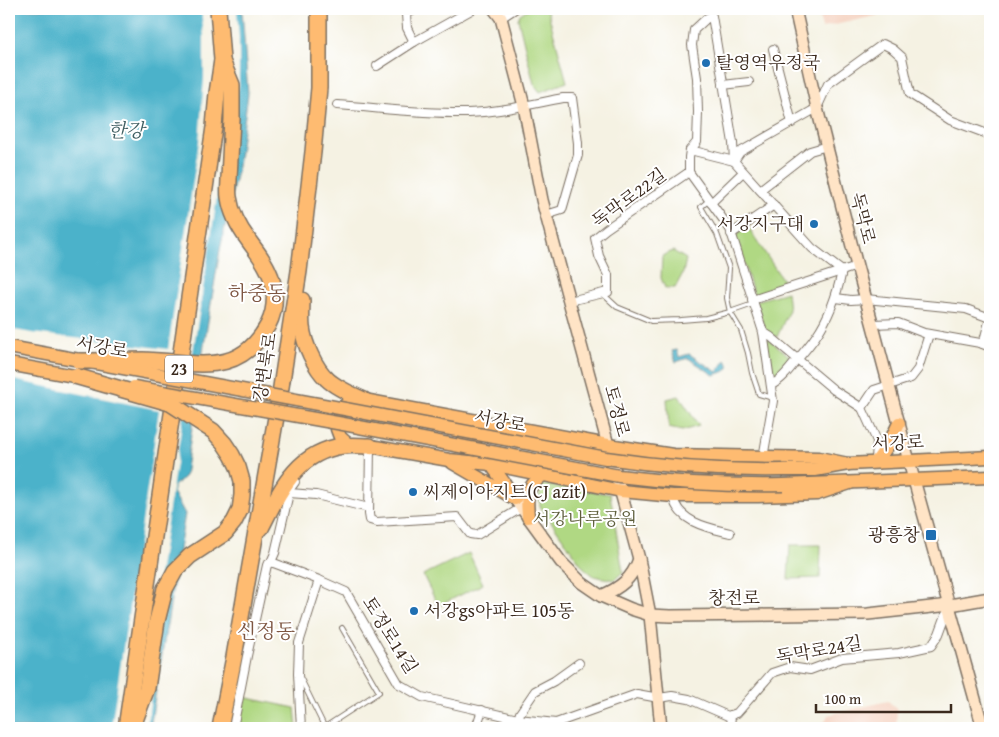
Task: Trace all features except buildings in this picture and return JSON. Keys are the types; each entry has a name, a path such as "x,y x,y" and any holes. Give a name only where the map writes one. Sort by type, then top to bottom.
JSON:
{"highway":[{"name":"23","path":"126,728 214,127 222,60 218,9"},
{"name":"강변북로","path":"220,728 279,400 299,271 319,88 320,9"},
{"path":"79,361 144,360 202,365 219,363 232,359 256,342 272,318 275,303 269,271 238,224 228,196 232,85 222,60"},
{"path":"299,271 302,328 314,362 328,380 351,395 364,400"},
{"path":"76,376 170,403 213,431 232,455 242,481 240,510 234,522 225,533 190,556 175,571 165,589 157,620 147,688 132,728"},
{"path":"254,543 277,495 288,478 301,465 313,456 328,450 350,446 370,446"}],"main road":[{"name":"독막로","path":"795,9 817,108 857,266 983,728"},
{"name":"토정로","path":"499,12 524,106 542,200 639,559 650,615 661,728"},
{"name":"서강로","path":"9,347 606,458 664,466 744,471 814,470 848,464 990,456"},
{"name":"서강로","path":"9,364 619,476 663,482 742,486 990,477"},
{"path":"350,446 340,437 337,429 341,410 349,401 364,400 608,445 673,455 819,458 848,464"},
{"path":"436,413 463,433 491,464 521,508"},
{"path":"876,462 889,444 899,423"},
{"path":"370,446 449,460 491,464 621,491 673,496 817,494 850,483"},
{"path":"449,460 521,508"},
{"path":"521,508 532,484 543,475"},
{"name":"창전로","path":"521,508 561,562 582,583 601,596 650,615 868,614 950,606 990,598"},
{"path":"601,596 624,583 632,575 639,559"}],"street":[{"path":"414,42 407,28 406,14 416,9"},
{"path":"377,66 414,42 473,9"},
{"path":"499,12 515,9"},
{"name":"독막로22길","path":"603,294 608,292 608,275 599,256 595,238 689,172 688,157 690,150 697,142 698,112 692,45 694,30 712,16 724,85"},
{"path":"734,161 740,152 817,108 828,84 883,44 893,49 902,57 910,94 950,120 990,135"},
{"path":"773,49 792,123"},
{"path":"749,82 724,85 734,161 812,248 842,271"},
{"path":"337,105 469,113 507,109 563,98 572,98 578,155 562,210 546,215"},
{"path":"760,190 810,151 827,146"},
{"path":"690,150 734,161"},
{"path":"689,172 730,229 763,332 773,398 763,458"},
{"path":"710,202 743,172"},
{"path":"731,234 774,205"},
{"path":"753,302 857,266"},
{"path":"771,385 776,383 817,336 833,307 842,271"},
{"path":"569,301 603,294"},
{"path":"836,298 851,300 866,298 966,309 990,318 986,346 929,334 898,323 873,324"},
{"path":"763,332 834,390 862,408 877,441 876,462"},
{"path":"862,408 874,390 911,378 918,369 929,334"},
{"path":"370,446 370,520 377,522 457,517 470,534 477,535 521,508"},
{"path":"234,728 247,656 267,565 271,562 275,553 290,489 301,473 328,450"},
{"path":"289,493 316,495 369,508"},
{"path":"673,496 678,510 688,518 703,526 730,533"},
{"name":"토정로14길","path":"271,562 346,592 399,684 422,697 482,710 532,724 556,723 637,694 659,698"},
{"path":"301,728 298,674 299,643 319,580"},
{"name":"독막로24길","path":"731,715 736,713 772,673 790,667 810,670 842,658 899,653 931,646 950,606"},
{"path":"518,719 520,712 535,691 554,681 579,663"},
{"path":"659,698 672,696 689,699 728,716 731,715 730,728"},
{"path":"476,728 482,710"}],"lane":[{"path":"710,202 701,207 717,234 729,268 727,298 730,312 740,330 759,394 773,398"},
{"path":"603,294 617,307 651,321 706,318 730,312 753,302"},
{"path":"298,674 325,728 379,692 342,628"}],"shaded area":[{"path":"817,9 905,9 822,28"},
{"path":"888,701 897,709 896,728 822,728 828,715"}],"green space":[{"path":"528,9 547,9 567,82 540,92 534,84 518,19 520,14"},
{"path":"748,227 786,285 754,295 735,236"},
{"path":"673,251 686,259 683,273 675,288 665,288 661,278 662,256"},
{"path":"787,292 789,310 777,337 765,331 756,301"},
{"path":"765,336 794,360 773,382"},
{"path":"679,396 699,426 682,431 669,428 667,399"},
{"name":"서강나루공원","path":"542,484 610,494 623,572 614,580 594,576 583,567 540,506 539,493"},
{"path":"790,545 821,545 820,578 788,579"},
{"path":"469,553 483,584 438,606 423,575"},
{"path":"243,697 295,708 297,728 237,728"}],"water":[{"name":"한강","path":"9,9 242,9 248,94 238,166 220,250 204,345 185,476 174,486 173,492 185,514 150,728 9,728"},
{"path":"677,350 679,357 689,354 717,372 726,360 728,367 726,371 714,375 688,358 676,362 672,351"}],"pier":[{"path":"201,9 237,9 239,85 224,146 192,359 203,367 198,406 185,404 142,688 152,689 147,728 111,728 159,410 9,379 9,329 168,349 199,141 204,78 204,37"}],"place":[{"name":"탈영역우정국","path":"706,63"},
{"name":"서강지구대","path":"814,224"},
{"name":"씨제이아지트(CJ azit)","path":"413,492"},
{"name":"광흥창","path":"931,535"},
{"name":"서강gs아파트 105동","path":"414,611"}],"district":[{"name":"하중동","path":"257,293"},
{"name":"신정동","path":"266,631"}]}
